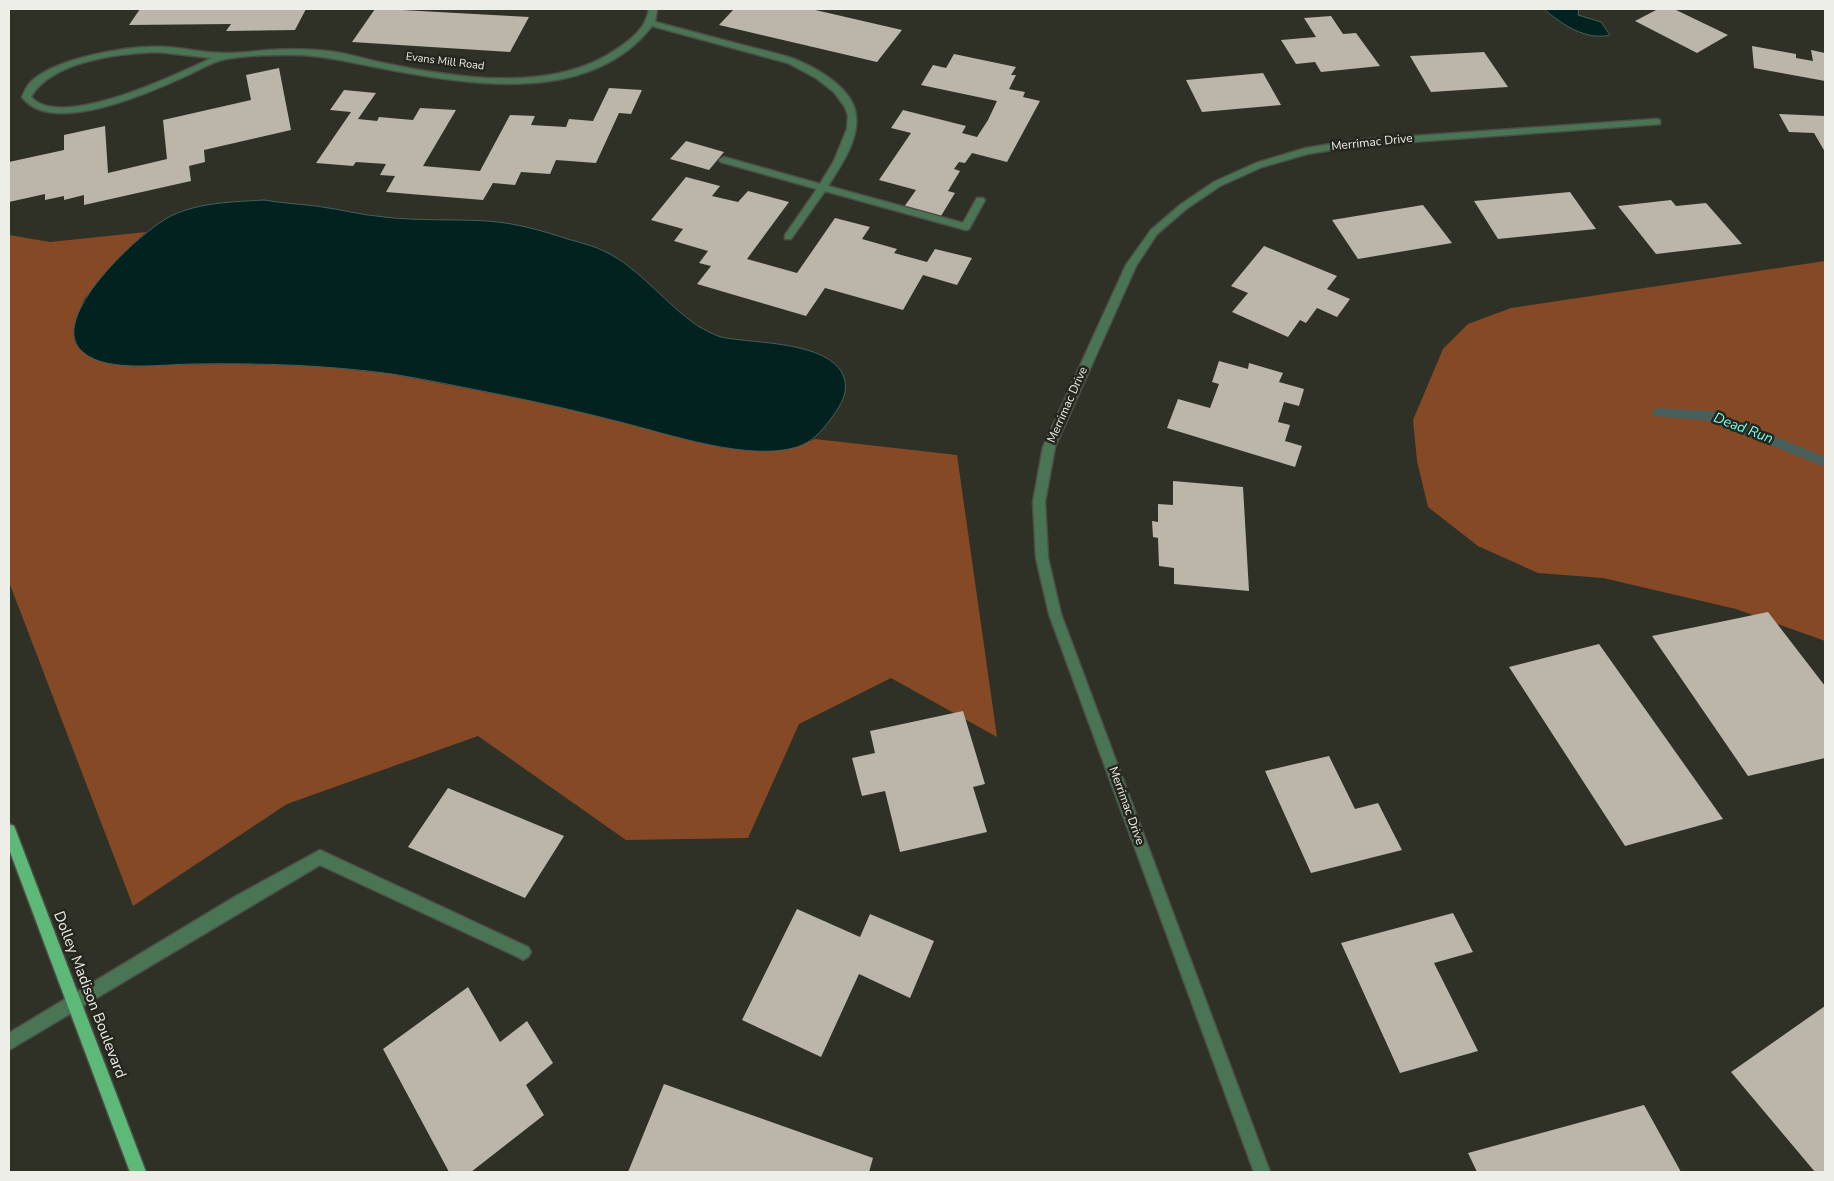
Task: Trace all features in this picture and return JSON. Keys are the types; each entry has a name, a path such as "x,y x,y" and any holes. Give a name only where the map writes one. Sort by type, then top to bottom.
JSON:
{"main road":[{"name":"Dolley Madison Boulevard","path":"9,831 138,1172"}],"street":[{"path":"653,9 650,23 791,61 808,69 829,83 846,100 852,115 852,133 823,187 788,237"},
{"name":"Evans Mill Road","path":"223,56 312,52 436,75 500,80 545,79 574,73 598,64 620,52 650,23"},
{"path":"158,49 223,56 154,86 82,109 49,110 33,105 26,97 27,90 40,77 53,70 133,50 158,49"},
{"name":"Merrimac Drive","path":"1262,1172 1055,614 1042,558 1039,502 1049,447 1131,265 1154,232 1182,206 1217,184 1259,165 1306,151 1356,143 1657,122"},
{"path":"724,160 966,226 980,200"},
{"path":"9,1042 74,1005 263,887 320,857 523,952"}],"shaded area":[{"path":"146,232 129,248 84,299 74,330 75,343 129,365 236,364 314,366 391,374 557,406 723,448 782,450 799,446 815,439 957,455 997,737 891,678 799,724 748,838 626,840 478,736 287,804 133,906 9,582 9,235 50,242"},
{"path":"1825,261 1825,641 1736,609 1603,578 1538,573 1478,546 1428,507 1417,461 1413,420 1443,349 1468,324 1511,308"}],"water":[{"path":"1544,9 1579,9 1578,15 1601,22 1610,35 1592,36 1574,30"},
{"path":"264,200 397,218 498,222 530,228 592,246 617,258 641,276 686,317 712,334 721,337 791,346 826,358 838,368 845,381 844,397 827,424 816,436 807,442 797,447 778,451 756,451 708,445 547,404 392,374 343,368 269,364 121,365 94,359 84,353 74,338 76,320 85,299 101,278 139,239 157,225 182,211 217,203"}],"building":[{"path":"140,9 306,9 295,30 226,31 231,24 129,25"},
{"path":"375,9 529,17 510,52 352,42"},
{"path":"734,9 811,9 902,30 877,62 719,25"},
{"path":"1658,9 1674,9 1728,35 1697,53 1635,21"},
{"path":"1331,16 1343,34 1356,33 1380,66 1321,72 1315,62 1296,64 1281,40 1316,37 1304,18"},
{"path":"1752,46 1796,54 1796,58 1813,61 1811,50 1825,53 1825,81 1754,68"},
{"path":"1484,52 1508,87 1431,92 1410,56"},
{"path":"954,54 1016,67 1011,75 1016,75 1009,89 1025,92 1023,97 1040,101 1007,162 972,153 965,163 959,162 954,169 960,171 948,191 955,193 941,216 904,207 916,190 879,180 911,133 891,128 903,110 966,126 962,133 977,137 988,120 997,101 921,85 933,65 946,68"},
{"path":"279,68 291,130 204,150 205,162 189,166 191,181 84,205 84,195 64,200 64,196 45,200 45,194 9,202 9,162 64,150 64,135 105,126 108,173 167,159 163,120 251,100 246,75"},
{"path":"1263,73 1281,105 1202,112 1186,80"},
{"path":"609,88 642,90 631,114 619,113 596,163 556,160 550,174 521,172 515,185 493,183 483,200 386,192 395,176 380,175 386,164 356,162 353,166 316,163 351,112 330,110 344,90 376,93 358,119 377,121 379,117 413,120 420,108 456,110 423,166 480,171 510,115 535,116 531,125 566,127 569,119 593,121"},
{"path":"1779,114 1825,116 1825,152 1814,133 1789,132"},
{"path":"686,141 724,152 709,170 670,159"},
{"path":"686,177 720,186 712,196 738,202 748,191 789,202 747,259 797,273 835,218 870,227 862,239 897,249 894,253 927,262 935,249 972,258 957,285 923,275 903,310 825,288 806,316 697,284 711,266 699,263 708,251 674,241 683,229 651,220"},
{"path":"1570,192 1596,229 1498,239 1474,201"},
{"path":"1671,200 1676,206 1706,203 1742,244 1656,254 1618,206"},
{"path":"1423,205 1452,243 1358,259 1332,220"},
{"path":"1264,246 1337,276 1327,289 1350,299 1337,317 1317,308 1306,323 1300,320 1288,337 1232,312 1248,293 1231,286"},
{"path":"1219,361 1248,369 1249,363 1283,373 1279,382 1304,389 1299,406 1284,402 1278,422 1290,425 1285,441 1302,446 1295,467 1167,428 1178,399 1210,408 1219,384 1212,382"},
{"path":"1173,481 1243,487 1249,591 1174,584 1174,568 1159,566 1158,538 1153,537 1152,521 1158,522 1158,504 1173,505"},
{"path":"1768,612 1825,686 1825,758 1748,776 1652,636"},
{"path":"1599,644 1723,819 1625,846 1509,667"},
{"path":"963,711 985,784 973,787 987,832 900,852 885,791 862,796 852,758 875,753 870,731"},
{"path":"1329,756 1355,809 1378,803 1402,850 1311,873 1265,771"},
{"path":"448,788 564,836 525,898 408,847"},
{"path":"797,909 860,937 870,914 934,941 910,998 859,974 821,1057 742,1020"},
{"path":"1453,913 1473,952 1434,963 1478,1051 1400,1073 1341,943"},
{"path":"468,987 500,1042 527,1021 553,1063 526,1085 544,1115 471,1172 449,1172 383,1049"},
{"path":"1825,1006 1825,1172 1815,1172 1731,1072"},
{"path":"664,1084 873,1158 869,1172 628,1172"},
{"path":"1644,1105 1681,1172 1477,1172 1468,1153"}],"waterway":[{"name":"Dead Run","path":"1658,413 1712,416 1825,462"}]}
